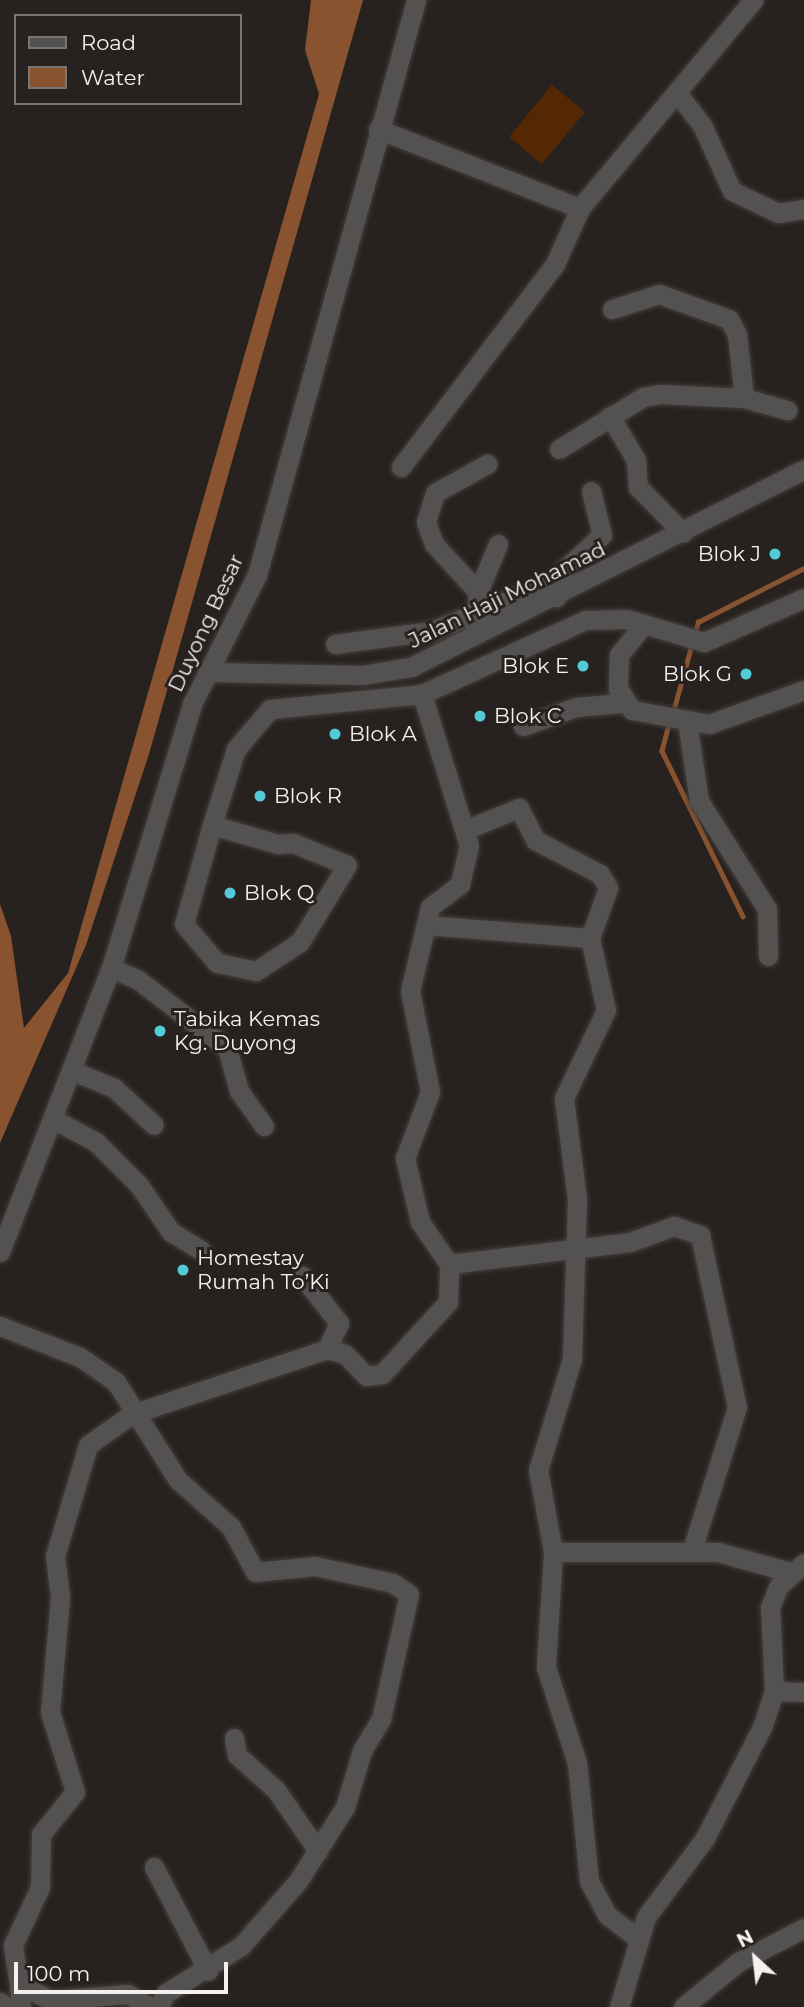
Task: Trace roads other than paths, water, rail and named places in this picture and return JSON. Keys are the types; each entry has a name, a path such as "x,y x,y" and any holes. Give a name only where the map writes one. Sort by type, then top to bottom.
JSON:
{"street":[{"name":"Duyong Besar","path":"0,1252 74,1071 111,968 177,746 207,672 257,575 378,129 416,0"},
{"path":"401,467 555,264 580,208 753,0"},
{"path":"677,93 702,125 732,191 778,213 804,209"},
{"path":"378,129 580,208"},
{"path":"612,309 659,294 729,319 737,334 744,398"},
{"path":"559,449 610,416 660,394 744,398 787,410"},
{"path":"610,416 636,460 639,487 683,533"},
{"path":"478,592 434,544 426,522 435,493 487,464"},
{"name":"Jalan Haji Mohamad","path":"207,672 388,674 475,637 553,590 683,533 804,470"},
{"path":"335,644 431,631 553,590 602,535 591,491"},
{"path":"475,637 478,592 498,544"},
{"path":"212,825 278,844 293,843 346,864 314,925 284,955 256,971 229,971 217,963 184,924 212,825 242,734 270,709 321,700 422,694 559,628 606,618 644,624 693,640 804,598"},
{"path":"622,703 619,655 644,624"},
{"path":"321,700 323,675"},
{"path":"523,726 576,707 622,703 678,719 727,719 804,690"},
{"path":"22,2007 13,1945 40,1887 41,1834 75,1793 50,1712 60,1597 55,1556 88,1445 132,1414 327,1349 345,1354 366,1376 390,1370 448,1301 449,1264 420,1222 405,1158 430,1092 410,991 430,907 467,872 467,829 422,694"},
{"path":"678,719 699,802 767,909 768,956"},
{"path":"467,829 519,808 542,846 600,874 607,896 590,938 606,1010 564,1098 577,1199 572,1248 572,1359 538,1470 553,1552 546,1667 579,1772 589,1881 607,1915 637,1938"},
{"path":"426,925 590,938"},
{"path":"111,968 137,979 227,1048 239,1091 264,1126"},
{"path":"74,1071 114,1088 154,1125"},
{"path":"53,1119 96,1142 139,1185 172,1232 201,1250"},
{"path":"449,1264 630,1241 674,1226 700,1236 737,1407 692,1550"},
{"path":"302,1276 339,1323 327,1349"},
{"path":"0,1326 105,1373 188,1492 230,1527 255,1572 315,1566 393,1583 409,1594 381,1719 362,1751 352,1796 318,1851 241,1947 208,1971 166,1993 158,2007"},
{"path":"553,1552 692,1550 744,1556 799,1568 770,1606 775,1691 756,1740 705,1838 637,1938 619,2007"},
{"path":"775,1691 804,1692"},
{"path":"234,1738 237,1755 276,1790 318,1851"},
{"path":"154,1867 208,1971"},
{"path":"683,2007 738,1962 804,1928"},
{"path":"19,1984 51,2000 128,1994 150,2007"},
{"path":"0,2002 5,2007"}],"water":[{"path":"311,0 363,0 149,754 86,945 0,1143 0,904 11,936 24,1028 68,973 319,94 305,50"}],"waterway":[{"path":"694,635 698,622 804,568"},
{"path":"673,712 692,643"},
{"path":"670,721 662,751 743,916"}],"place":[{"name":"Blok J","path":"775,554"},
{"name":"Blok E","path":"583,666"},
{"name":"Blok G","path":"746,674"},
{"name":"Blok C","path":"480,716"},
{"name":"Blok A","path":"335,734"},
{"name":"Blok R","path":"260,796"},
{"name":"Blok Q","path":"230,893"},
{"name":"Tabika Kemas Kg. Duyong","path":"160,1031"},
{"name":"Homestay Rumah To’Ki","path":"183,1270"}]}
